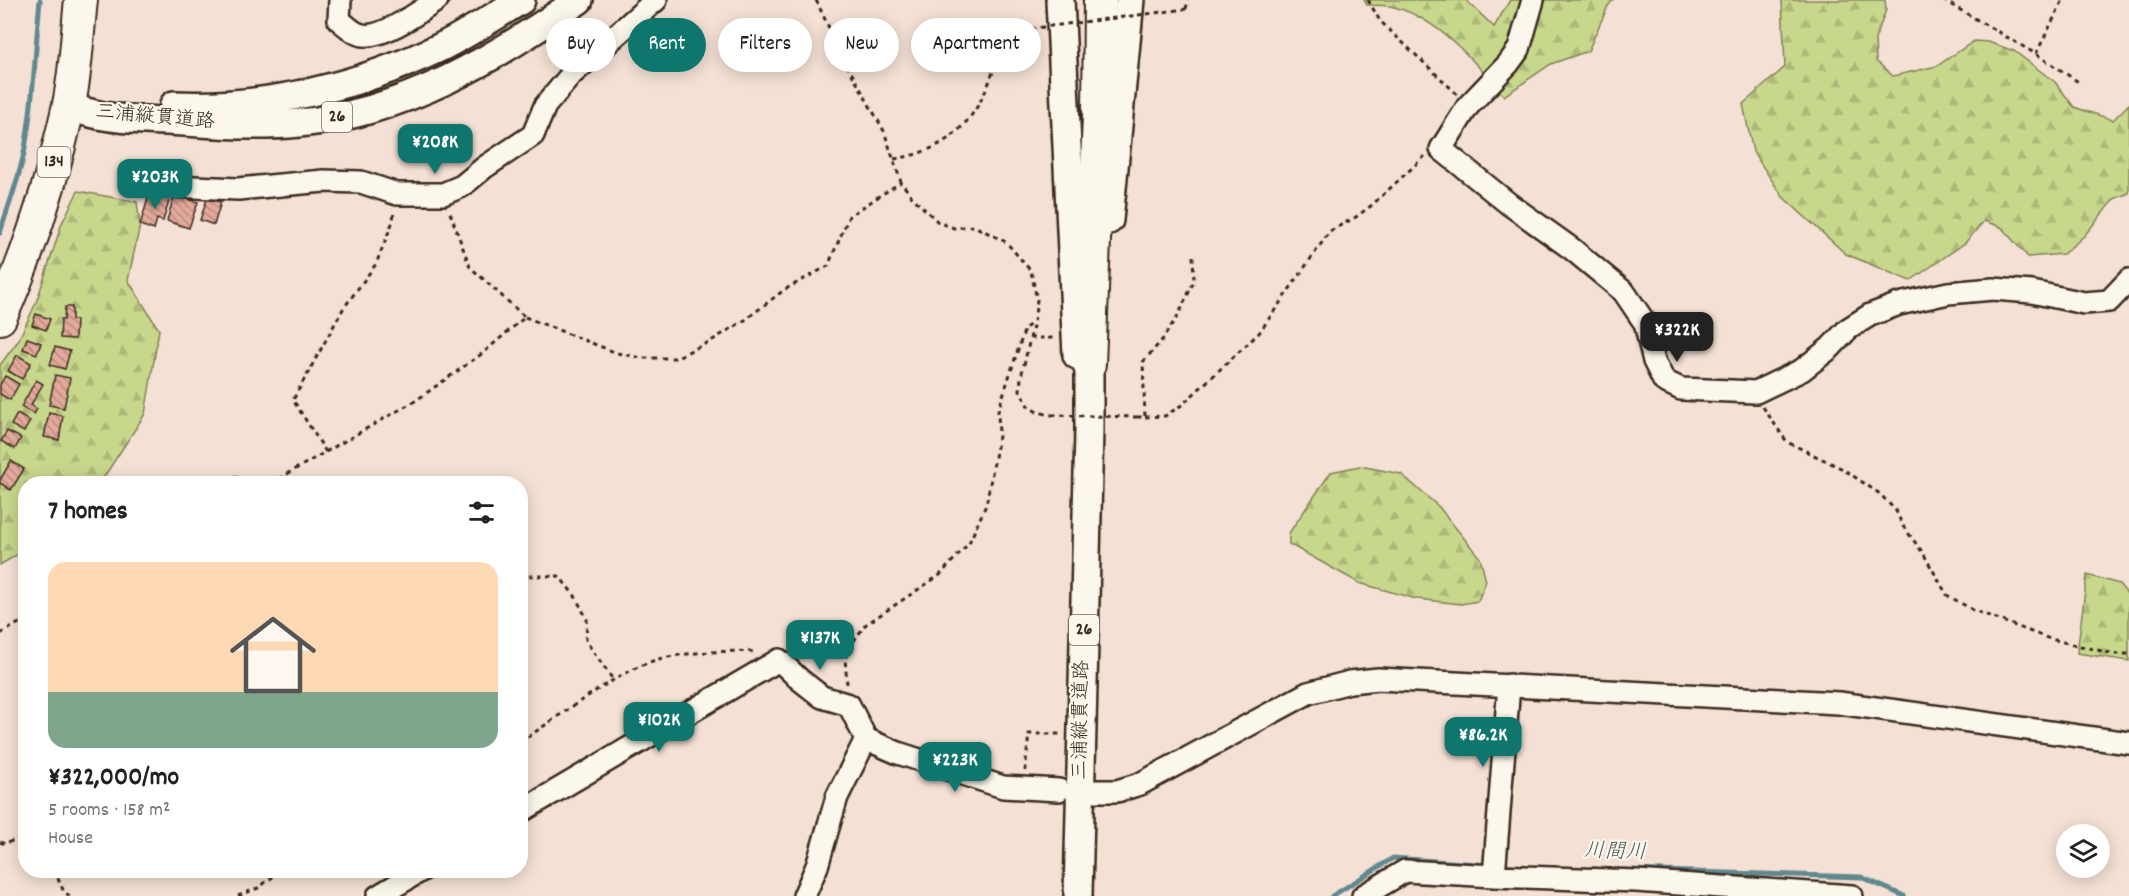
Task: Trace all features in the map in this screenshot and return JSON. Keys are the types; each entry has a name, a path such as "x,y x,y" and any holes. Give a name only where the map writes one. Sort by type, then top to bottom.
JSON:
{"highway":[{"name":"134","path":"0,318 20,273 36,225 68,107 81,0"},
{"name":"26","path":"1089,0 1093,116"},
{"name":"26","path":"1089,364 1086,261 1100,0"}],"main road":[{"name":"三浦縦貫道路","path":"68,107 107,100 190,106 229,104 340,85 396,66 441,47 521,0"},
{"name":"三浦縦貫道路","path":"68,107 105,116 220,124 289,124 323,120 359,112 432,87 525,38 579,0"},
{"name":"26","path":"1060,0 1078,388 1088,461"},
{"path":"1089,430 1130,0"},
{"name":"三浦縦貫道路","path":"1078,896 1089,364"}],"street":[{"path":"340,0 339,20 359,35 371,35 403,23 437,0"},
{"path":"150,185 237,189 324,181 361,182 397,194 443,194 462,186 485,167 533,135 545,106 571,75 656,0"},
{"path":"1533,0 1519,49 1508,64 1468,106 1441,149 1509,204 1572,249 1624,292 1645,323 1654,361 1664,381 1681,389 1756,392 1802,370 1830,348 1848,329 1870,315 1899,304 1948,293 1993,289 2032,292 2084,303 2109,301 2129,280"},
{"path":"528,807 778,660 822,697 849,705 866,739 898,753 1003,787 1059,790"},
{"path":"1096,791 1117,791 1140,784 1308,693 1350,682 1378,679 1839,703 2129,743"},
{"path":"1495,867 1509,685"},
{"path":"804,896 817,866 837,797 866,739"},
{"path":"1363,896 1405,871 1495,867 1636,881 1852,896"},
{"path":"378,896 408,878"}],"path":[{"path":"816,0 843,58 884,131 901,182 926,212 938,222 954,228 974,226 1006,242 1031,271 1037,300 1020,390 1028,406 1037,412 1052,415 1165,416 1183,404 1259,333 1330,231 1372,205 1429,152 1441,149"},
{"path":"894,159 925,152 950,139 975,112 995,71 1004,32 1186,9 1188,0"},
{"path":"1368,0 1380,21 1468,106"},
{"path":"1943,0 2080,82"},
{"path":"2036,54 2063,0"},
{"path":"443,194 470,267 525,316 617,353 642,358 675,358 728,331 784,290 828,266 849,216 901,182"},
{"path":"326,452 293,400 344,309 376,264 393,221 397,194"},
{"path":"1145,417 1143,362 1162,340 1183,306 1194,281 1193,255"},
{"path":"283,476 416,401 483,353 525,316"},
{"path":"849,705 845,659 857,634 865,625 940,575 969,543 986,505 999,436 998,411 1025,328 1034,322"},
{"path":"1030,339 1065,337"},
{"path":"1756,392 1760,404 1787,442 1843,469 1880,494 1896,511 1903,526 1923,553 1947,595 1972,610 2050,639 2115,654 2129,654"},
{"path":"528,576 559,576 575,596 588,619 586,641 614,681"},
{"path":"0,634 18,624"},
{"path":"528,737 614,681 650,662 675,655 752,652 767,654 778,660"},
{"path":"1023,788 1029,734 1065,734"},
{"path":"0,842 5,844 18,839"},
{"path":"58,878 64,892 70,896"},
{"path":"238,896 258,888 271,878"}],"green space":[{"path":"1364,0 1466,0 1494,27 1510,0 1613,0 1608,6 1588,51 1551,64 1504,96 1468,56 1441,31 1410,13 1384,5 1367,5"},
{"path":"1782,0 1885,0 1886,10 1875,39 1876,61 1893,76 1937,66 1974,41 1988,42 2014,51 2055,82 2074,107 2113,120 2129,104 2129,193 2114,199 2084,236 2063,254 2028,257 2001,227 1984,221 1965,243 1910,281 1846,254 1783,197 1753,152 1743,104 1785,67"},
{"path":"78,191 137,202 140,225 128,280 159,330 145,414 105,476 18,476 18,554 0,565 0,365 18,341 36,303 62,223"},
{"path":"1360,466 1401,474 1439,507 1480,558 1486,581 1478,601 1461,604 1417,599 1359,583 1289,544 1289,533 1331,472"},
{"path":"2087,575 2119,584 2129,596 2129,661 2077,653"}],"building":[{"path":"150,192 170,198 163,221 157,219 154,230 140,225"},
{"path":"174,195 198,202 189,228 167,221"},
{"path":"207,199 221,202 214,225 200,220"},
{"path":"65,307 72,307 72,320 76,320 75,339 60,338 61,319 64,320"},
{"path":"36,314 50,319 46,330 32,325"},
{"path":"27,338 41,343 37,354 23,349"},
{"path":"55,347 70,351 65,369 50,365"},
{"path":"17,355 31,363 22,379 8,371"},
{"path":"55,375 70,378 64,408 49,405"},
{"path":"5,376 19,384 10,400 0,394 0,385"},
{"path":"36,380 43,384 31,405 37,409 34,414 21,407"},
{"path":"49,413 63,416 59,440 44,437"},
{"path":"17,414 30,421 24,432 11,425"},
{"path":"7,431 21,438 15,449 1,441"},
{"path":"11,461 24,469 11,490 0,483"}],"waterway":[{"path":"0,233 25,148 40,0"},
{"name":"川間川","path":"1332,896 1393,858 1490,865"},
{"name":"川間川","path":"1499,865 1520,867"},
{"name":"川間川","path":"1592,869 1861,877 1904,896"}]}
